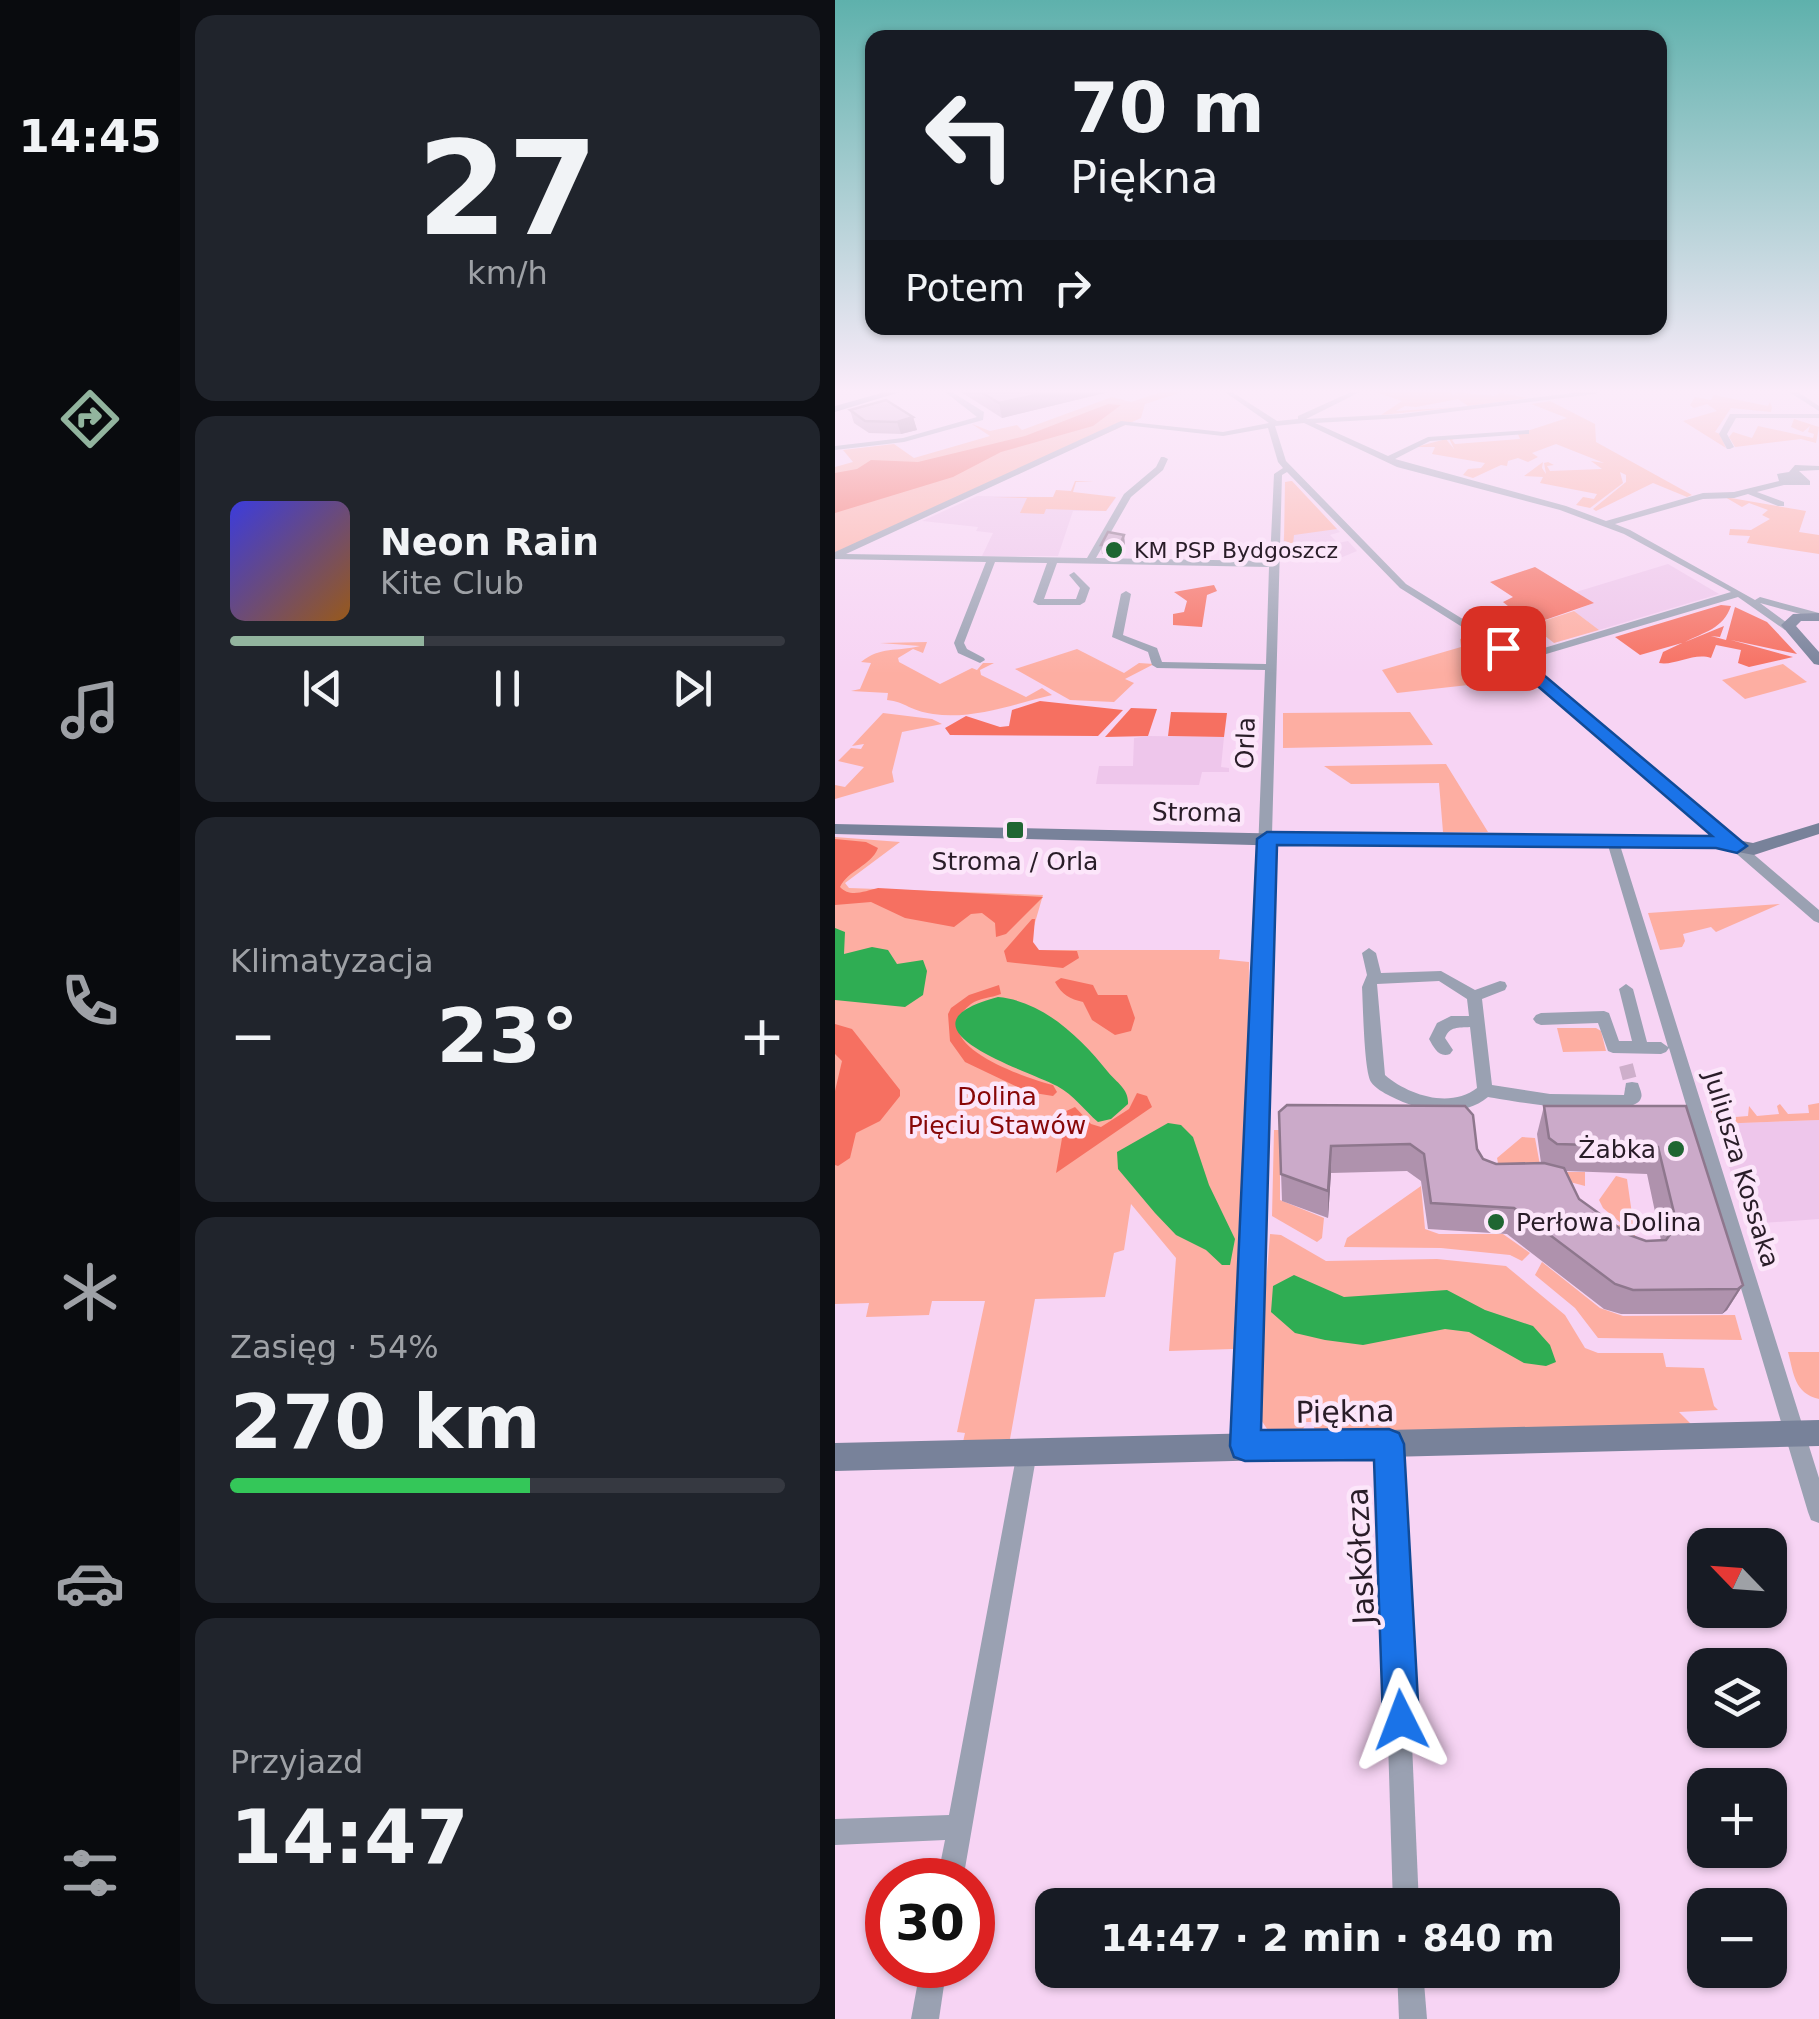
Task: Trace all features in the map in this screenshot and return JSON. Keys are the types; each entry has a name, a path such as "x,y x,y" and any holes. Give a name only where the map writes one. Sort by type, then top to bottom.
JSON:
{"street":[{"path":"835,556 988,486"},
{"path":"1089,560 1135,486"},
{"name":"Orla","path":"1245,1446 1278,486"},
{"path":"1306,486 1403,586 1519,659 1819,918"},
{"path":"1477,486 1607,524 1739,593 1799,631 1817,619"},
{"path":"1607,524 1703,496 1765,486"},
{"path":"1785,486 1803,491"},
{"path":"1748,491 1781,504"},
{"path":"835,556 1275,564"},
{"path":"980,660 962,652 959,643 992,559"},
{"path":"1053,560 1038,602 1080,602 1085,588 1074,575"},
{"path":"1519,659 1739,593 1817,619"},
{"path":"1126,594 1117,637 1153,650 1159,666 1273,667"},
{"path":"1789,627 1819,661"},
{"name":"Stroma","path":"835,829 1267,839 1716,842 1758,848 1819,828"},
{"name":"Juliusza Kossaka","path":"1613,842 1807,1434 1819,1512"},
{"path":"1369,953 1375,978 1369,987 1377,1078 1381,1083 1431,1103 1470,1102 1485,1090 1550,1101 1627,1102 1635,1097 1632,1088"},
{"path":"1375,978 1441,976 1474,996"},
{"path":"1474,996 1501,986"},
{"path":"1626,989 1630,1054"},
{"path":"1474,996 1485,1090"},
{"path":"1541,1019 1604,1018 1611,1043 1630,1054 1661,1048"},
{"path":"1445,1050 1437,1039 1442,1026 1477,1021"},
{"name":"Piękna","path":"835,1457 1807,1434"},
{"name":"Jaskółcza","path":"1389,1444 1405,1888"},
{"path":"954,1858 1027,1452"},
{"path":"835,1832 959,1828"},
{"path":"925,2019 931,1988"},
{"path":"1411,1988 1413,2019"}],"shaded area":[{"path":"835,486 923,486 835,513"},
{"path":"977,496 1116,498 1106,511 1073,511 1058,556 982,556 993,533 976,531 978,527 922,521"},
{"path":"1337,529 1340,532 1330,535 1338,543 1348,541 1357,551 1328,563 1283,543 1284,534"},
{"path":"1668,564 1719,594 1599,630 1574,611 1593,603 1576,592"},
{"path":"1535,567 1594,603 1522,628 1514,611 1503,602 1513,597 1490,582"},
{"path":"1214,585 1217,591 1207,595 1202,627 1173,625 1173,614 1184,612 1187,601 1174,592"},
{"path":"1721,605 1731,606 1723,620 1685,642 1724,626 1720,637 1711,636 1726,640 1735,607 1767,622 1797,654 1731,640 1793,657 1749,667 1738,663 1741,650 1716,645 1711,658 1659,663 1663,652 1682,643 1640,655 1615,637"},
{"path":"1040,701 1123,710 1098,736 950,735 945,728 966,716 1000,727 1009,726 1012,710"},
{"path":"1131,708 1157,709 1148,736 1105,737"},
{"path":"1171,712 1227,713 1224,737 1168,736"},
{"path":"1224,737 1221,767 1229,768 1229,772 1202,772 1199,785 1096,784 1099,766 1133,766 1134,738"},
{"path":"835,839 866,842 878,848 844,881 840,887 848,892 878,888 1043,897 1006,934 996,937 995,923 982,913 971,914 954,927 905,918 871,902 835,905"},
{"path":"1032,919 1033,942 1039,950 1077,951 1079,958 1063,968 1007,962 1004,951"},
{"path":"835,928 845,932 844,954 872,947 888,950 897,964 923,960 927,971 923,995 905,1007 835,1000"},
{"path":"1061,978 1093,985 1098,995 1127,995 1135,1018 1131,1031 1115,1035 1092,1020 1083,1002 1067,996 1055,982"},
{"path":"999,985 1001,994 971,1004 959,1018 959,1032 968,1045 1002,1067 1053,1085 1057,1092 1053,1096 1028,1092 965,1062 950,1041 951,1008 969,995"},
{"path":"998,997 1030,1006 1060,1023 1122,1086 1128,1104 1111,1119 1098,1122 1057,1086 975,1047 960,1034 956,1021 967,1009"},
{"path":"835,1024 852,1029 900,1090 900,1096 880,1121 856,1133 850,1158 838,1166 835,1091 842,1061 835,1054"},
{"path":"1137,1093 1147,1096 1152,1107 1056,1173 1065,1121 1062,1113 1075,1107 1091,1124 1101,1127 1129,1109"},
{"path":"1819,1120 1819,1219 1748,1224 1715,1124"},
{"path":"1168,1123 1181,1125 1193,1137 1209,1185 1235,1239 1230,1265 1222,1265 1206,1250 1176,1235 1118,1169 1117,1152"},
{"path":"1294,1275 1344,1297 1447,1290 1485,1310 1533,1326 1550,1345 1556,1362 1546,1366 1524,1363 1469,1332 1445,1329 1363,1345 1295,1333 1271,1312 1273,1286"}],"green space":[{"path":"835,486 990,486 835,556"},
{"path":"1075,486 1073,492 1116,497 1106,511 1046,509 1044,514 1020,513 1027,498 993,497 1053,497 1056,490 1071,491"},
{"path":"1285,486 1296,486 1337,529 1294,535 1293,544 1284,541"},
{"path":"1557,486 1619,486 1590,508 1576,505 1583,497 1594,499 1597,494"},
{"path":"1621,486 1646,486 1596,511 1593,509"},
{"path":"1661,486 1676,486 1692,495 1687,497"},
{"path":"1725,497 1806,511 1799,532 1819,535 1819,554 1747,543 1750,536 1729,535 1730,529 1751,530 1770,519 1762,515 1768,510 1749,503 1742,507"},
{"path":"1574,611 1599,630 1554,643 1531,625"},
{"path":"1470,637 1530,678 1397,693 1382,670 1461,647 1460,639"},
{"path":"927,642 923,653 913,649 898,658 899,662 940,684 972,668 977,670 983,663 994,663 980,670 981,675 1026,697 1042,688 1052,695 993,710 948,715 925,713 887,700 888,693 851,691 860,689 871,663 861,662 868,657 920,646 880,643"},
{"path":"1077,649 1124,673 1139,663 1154,664 1125,679 1134,683 1114,702 1070,700 1015,669"},
{"path":"1783,664 1807,682 1745,699 1722,680"},
{"path":"1410,712 1433,745 1283,748 1283,713"},
{"path":"883,713 932,719 942,724 902,732 892,772 894,782 835,799 835,785 845,787 864,767 838,761 851,748 861,749 864,744 852,746"},
{"path":"1446,764 1488,832 1443,832 1439,783 1351,784 1324,766"},
{"name":"Dolina Pięciu Stawów","path":"835,837 900,842 845,883 849,888 1043,895 1027,950 1220,950 1219,959 1249,962 1248,1079 1233,1349 1169,1351 1176,1258 1131,1204 1124,1250 1114,1253 1105,1297 1035,1299 1010,1439 963,1442 965,1433 957,1432 985,1301 932,1301 929,1315 866,1317 869,1303 835,1304"},
{"path":"1780,904 1716,932 1711,927 1683,934 1682,947 1660,950 1648,913"},
{"path":"1557,1028 1596,1028 1601,1031 1606,1051 1563,1052"},
{"path":"1819,1103 1819,1120 1715,1124 1710,1108 1719,1110 1723,1118 1748,1116 1749,1106 1757,1116 1779,1114 1780,1104 1788,1114 1809,1113 1808,1105"},
{"path":"1274,1130 1280,1130 1280,1200 1324,1218 1322,1238 1317,1242 1272,1216"},
{"path":"1522,1137 1535,1138 1540,1165 1551,1172 1585,1172 1585,1186 1498,1163 1497,1158"},
{"path":"1616,1176 1627,1179 1636,1242 1616,1226 1622,1224 1599,1200"},
{"path":"1421,1186 1425,1229 1439,1234 1503,1234 1530,1253 1522,1261 1510,1255 1441,1248 1344,1247 1347,1238"},
{"path":"1270,1234 1281,1235 1326,1261 1437,1259 1506,1266 1565,1315 1585,1348 1598,1353 1663,1353 1666,1367 1704,1368 1718,1410 1679,1412 1691,1424 1315,1432 1313,1422 1306,1422 1302,1432 1269,1432 1256,1412"},
{"path":"1542,1262 1600,1308 1623,1316 1735,1315 1742,1340 1598,1338 1575,1308 1535,1275"},
{"path":"1788,1352 1819,1352 1819,1399 1800,1387"}],"building":[{"path":"1108,532 1124,535 1120,545 1101,545"},
{"path":"1287,1105 1465,1106 1473,1115 1477,1149 1483,1159 1496,1164 1544,1163 1564,1168 1579,1199 1629,1235 1646,1241 1666,1240 1677,1225 1658,1147 1557,1144 1549,1138 1544,1106 1686,1106 1743,1285 1738,1289 1633,1290 1615,1284 1514,1208 1431,1203 1424,1154 1410,1144 1331,1146 1328,1191 1281,1174 1279,1112"}],"tunnel":[{"path":"1626,1065 1632,1088"}],"place":[{"name":"KM PSP Bydgoszcz","path":"1114,550"},
{"name":"Stroma / Orla","path":"1015,830"},
{"name":"Żabka","path":"1676,1149"},
{"name":"Perłowa Dolina","path":"1496,1222"}],"route":[{"path":"1401,1720 1389,1444 1245,1446 1267,839 1716,842 1737,846 1503,648"}]}
